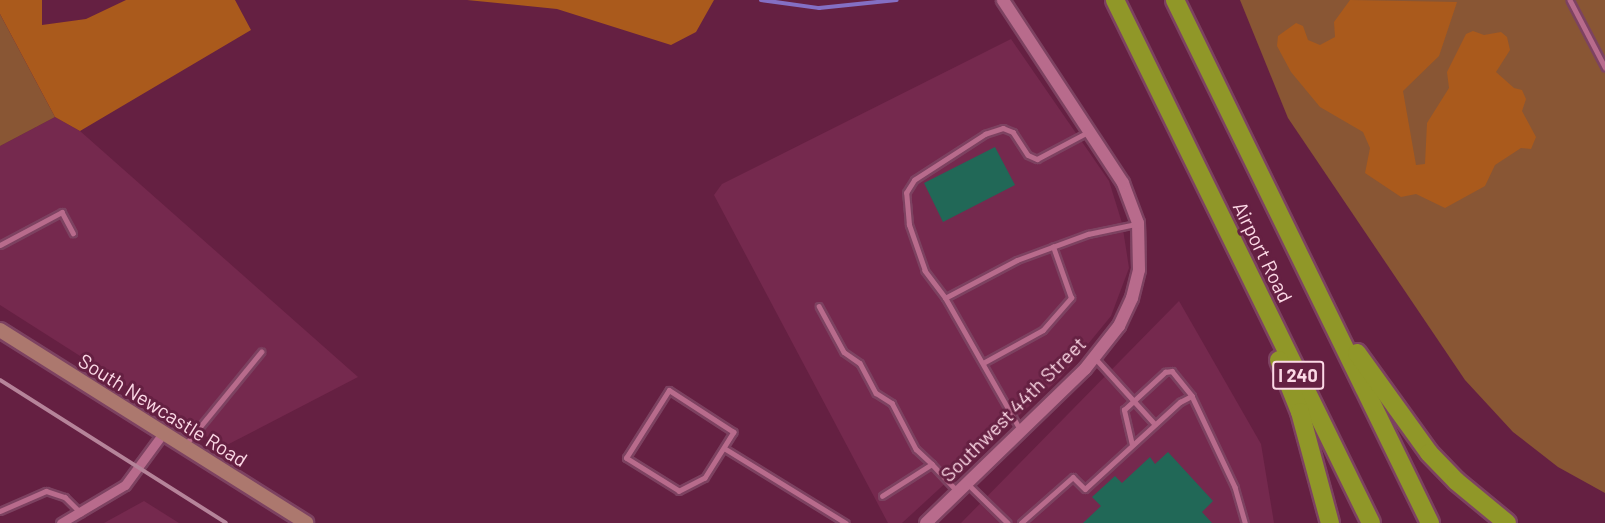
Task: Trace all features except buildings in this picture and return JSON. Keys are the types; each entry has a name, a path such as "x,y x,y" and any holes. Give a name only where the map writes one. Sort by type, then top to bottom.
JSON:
{"highway":[{"name":"Airport Road","path":"1115,0 1371,523"},
{"name":"Airport Road","path":"1175,0 1430,523"},
{"path":"1226,228 1300,412 1330,523"},
{"path":"1322,302 1429,453 1456,481 1507,523"}],"main road":[{"name":"South Newcastle Road","path":"0,330 306,523"}],"street":[{"name":"Southwest 44th Street","path":"926,523 1094,357 1119,326 1132,298 1139,270 1138,223 1123,183 1003,0"},
{"path":"62,523 125,485 164,432"}],"lane":[{"path":"1570,0 1605,67"},
{"path":"1021,431 945,298 925,271 909,225 906,193 914,180 985,134 1004,129 1013,132 1028,154 1037,159 1090,131"},
{"path":"0,245 62,212 74,233"},
{"path":"945,298 1017,260 1088,234 1138,223"},
{"path":"983,363 1042,330 1071,298 1053,247"},
{"path":"819,306 844,352 860,363 876,393 892,403 916,449 1008,523"},
{"path":"185,446 261,352"},
{"path":"1094,357 1155,424"},
{"path":"1132,445 1124,410 1165,372 1172,371 1192,396 1235,488 1245,523"},
{"path":"669,390 734,432 724,448 705,478 679,491 627,458 669,390"},
{"path":"1020,523 1073,477 1085,489 1155,424 1192,396"},
{"path":"724,448 846,523"},
{"path":"882,496 932,464"},
{"path":"0,511 46,491 65,497 81,513"}],"shaded area":[{"path":"0,0 42,0 42,25 86,19 126,0 235,0 251,30 80,131 55,117 0,14"},
{"path":"467,0 714,0 696,32 671,45 557,9"},
{"path":"1240,0 1605,0 1605,493 1558,467 1513,432 1465,380 1288,118"},
{"path":"1350,0 1457,2 1439,56 1403,91 1416,165 1425,164 1427,123 1449,88 1447,72 1466,34 1473,31 1484,35 1501,32 1507,37 1510,50 1496,72 1514,88 1522,90 1526,99 1522,111 1536,137 1531,149 1521,148 1495,165 1485,186 1445,208 1416,194 1401,197 1365,173 1370,148 1363,132 1320,107 1291,72 1277,46 1278,36 1296,23 1303,26 1308,40 1320,45 1335,37 1334,22"},
{"path":"0,14 55,117 0,146"},
{"path":"1011,39 1109,181 1122,223 1129,268 1111,316 1061,377 902,523 888,523 714,195 722,184"},
{"path":"55,117 80,131 358,377 223,447 0,305 0,146"},
{"path":"1179,301 1261,444 1274,523 961,523"},
{"path":"144,501 179,523 104,523"}],"waterway":[{"path":"761,0 819,8 897,0"}],"railway":[{"path":"0,380 226,523"}]}
